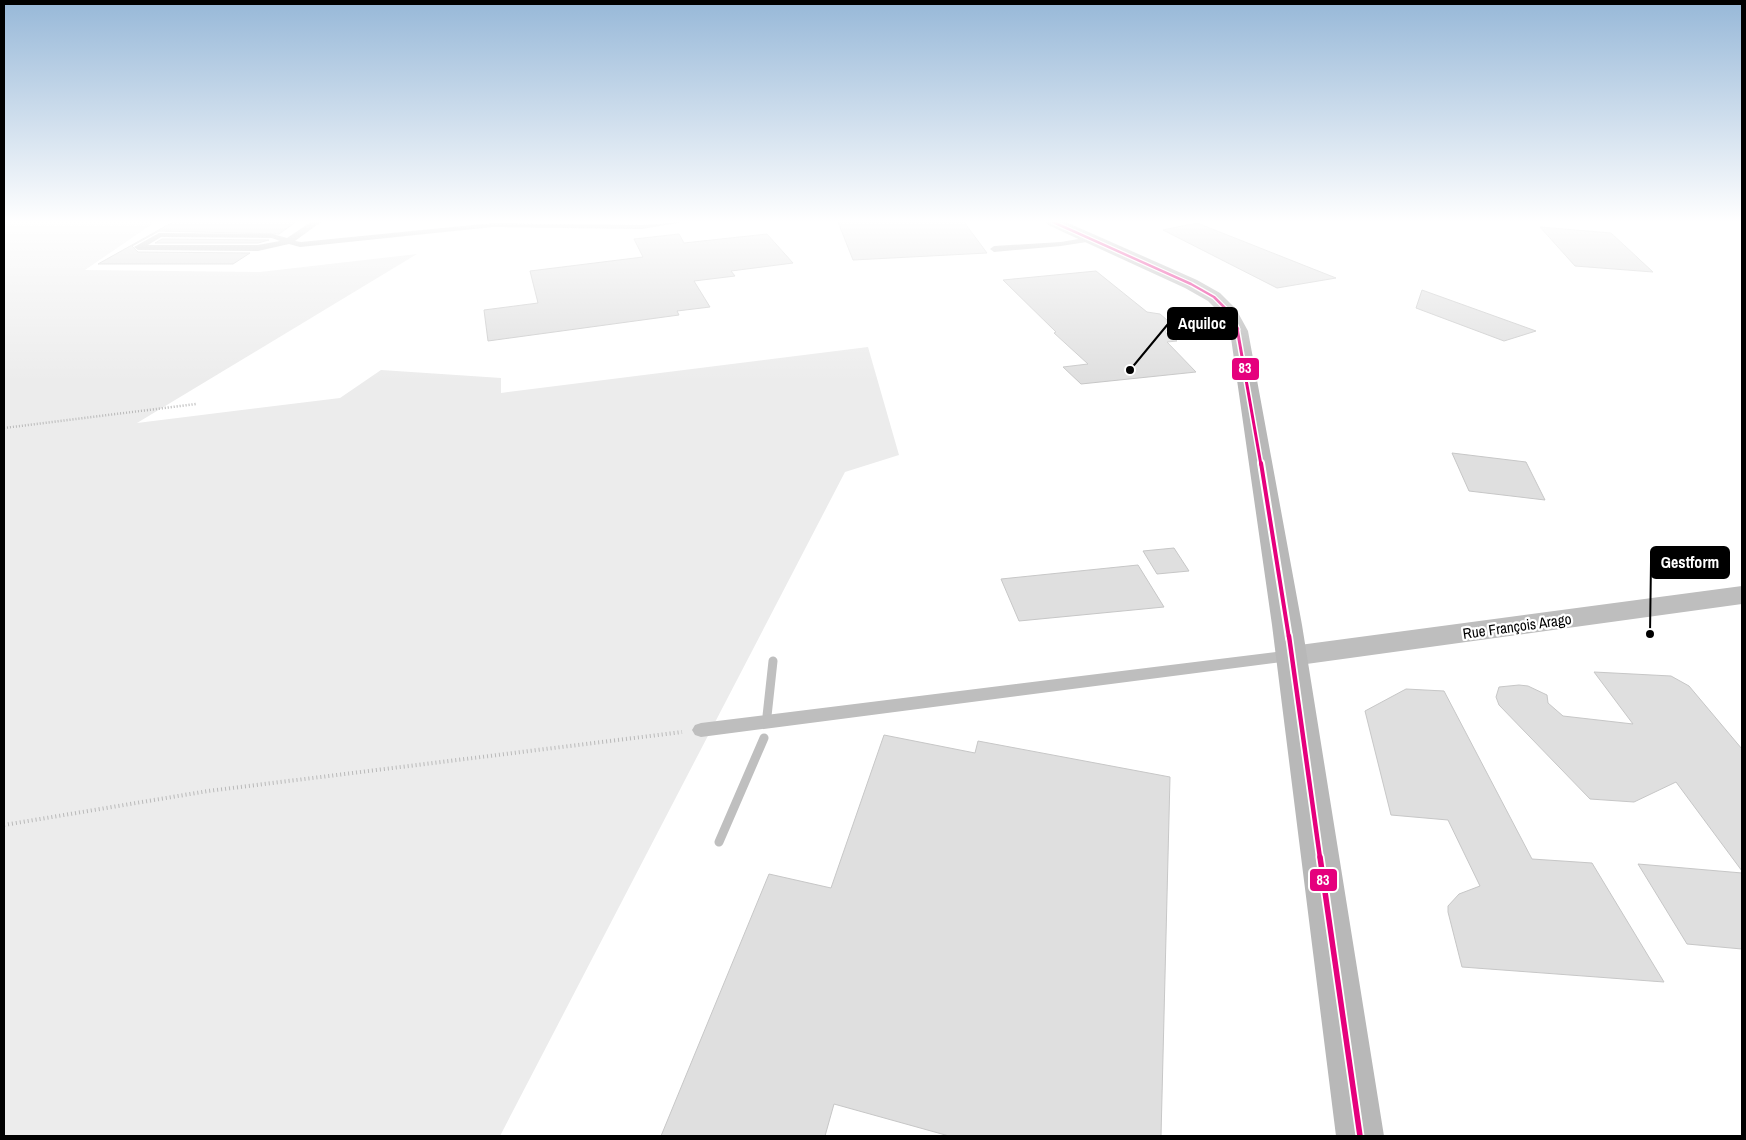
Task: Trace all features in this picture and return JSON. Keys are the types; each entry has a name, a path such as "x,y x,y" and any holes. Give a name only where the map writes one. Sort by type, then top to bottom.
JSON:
{"street":[{"path":"1171,275 1214,297 1230,313 1239,331 1292,656 1360,1136"},
{"name":"Rue François Arago","path":"1292,656 1742,595"}],"lane":[{"path":"701,730 1292,656"}],"path":[{"path":"4,428 196,404"},
{"path":"4,825 208,791 701,730"}],"shaded area":[{"path":"4,275 382,275 137,423 340,398 381,370 501,378 501,393 868,347 899,455 845,472 500,1136 4,1136"}],"building":[{"path":"531,275 735,276 694,281 710,307 677,311 679,315 488,341 484,310 538,303"},
{"path":"1053,275 1101,275 1147,312 1160,314 1173,325 1165,332 1177,341 1167,342 1196,372 1081,384 1063,367 1088,364 1054,333 1056,332 1003,280"},
{"path":"1252,275 1329,275 1336,278 1277,288"},
{"path":"1422,290 1536,331 1504,341 1416,308"},
{"path":"1452,453 1526,462 1545,500 1469,491"},
{"path":"1174,548 1189,571 1157,574 1143,551"},
{"path":"1138,565 1164,607 1019,621 1001,579"},
{"path":"1594,672 1671,676 1689,686 1742,749 1742,871 1676,782 1634,802 1590,799 1499,705 1496,697 1499,687 1528,686 1547,695 1548,703 1563,716 1633,724"},
{"path":"1406,689 1444,691 1532,859 1592,863 1664,982 1462,967 1448,906 1459,894 1480,886 1448,820 1391,815 1365,711"},
{"path":"884,735 975,753 978,741 1170,777 1161,1136 949,1136 834,1104 825,1136 661,1136 769,874 831,888"},
{"path":"1638,864 1742,873 1742,949 1687,944"}],"waterway":[{"path":"767,716 773,661"},
{"path":"719,842 764,738"}],"transit line":[{"name":"83","path":"1171,275 1214,297 1230,313 1239,331 1287,625 1360,1136"}],"place":[{"name":"Aquiloc","path":"1130,370"},
{"name":"Gestform","path":"1650,634"}]}
